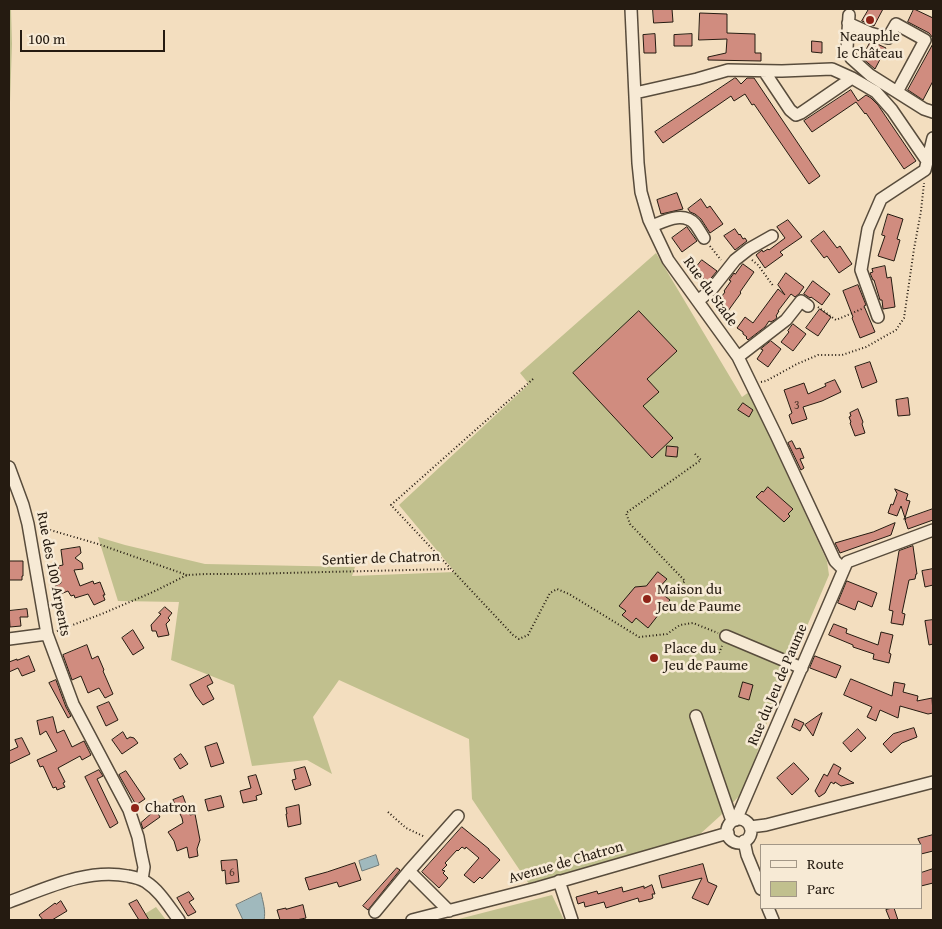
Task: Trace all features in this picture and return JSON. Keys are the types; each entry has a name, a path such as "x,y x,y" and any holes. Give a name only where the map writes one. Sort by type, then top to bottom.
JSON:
{"street":[{"name":"Rue du Stade","path":"631,9 638,163 641,192 649,220 668,260 738,357 835,561 840,566 846,565"},
{"path":"898,92 925,40 896,24 888,38 870,33 849,19 847,48 851,58 870,75 924,109 933,112"},
{"path":"635,93 728,70 782,71 832,69 876,92 892,110 927,162"},
{"path":"764,71 790,110 796,115 852,78"},
{"path":"878,317 861,270 868,229 881,200 925,170 933,138"},
{"path":"652,226 677,218 688,219 694,223 704,238"},
{"path":"698,301 712,289 735,260 749,249 772,236"},
{"path":"738,357 786,320 801,301 808,306"},
{"name":"Rue des 100 Arpents","path":"9,467 28,524 47,634 73,704 129,810 138,837 144,867 142,880"},
{"path":"846,565 933,530"},
{"name":"Rue du Jeu de Paume","path":"734,821 846,565"},
{"path":"9,639 47,634"},
{"path":"726,636 802,668"},
{"path":"696,716 734,821"},
{"path":"750,827 766,825 933,782"},
{"path":"375,912 458,816"},
{"path":"743,820 750,827 749,837 744,842 734,841 729,836 728,827 734,821 743,820"},
{"name":"Avenue de Chatron","path":"412,920 728,833"},
{"path":"744,842 747,855 760,887"},
{"path":"409,871 449,911"},
{"path":"9,902 59,883 81,877 114,874 148,883 179,920"},
{"path":"559,881 572,920"}],"path":[{"path":"704,238 728,268"},
{"path":"744,253 758,265 774,288"},
{"path":"808,306 812,302 836,320 873,304"},
{"name":"Sentier de Chatron","path":"450,568 391,505 533,379"},
{"path":"681,585 685,580 630,524 626,513 701,460 694,453"},
{"path":"28,524 98,544 187,575"},
{"path":"450,568 513,635 519,639 528,635 550,592 557,589 569,594 639,637 667,634 680,625 693,623 726,636"},
{"name":"Sentier de Chatron","path":"47,634 112,610 187,575 450,568"},
{"path":"388,812 406,828 435,841"}],"green space":[{"path":"9,9 11,9 12,44 9,105"},
{"path":"656,253 742,397 749,392 827,561 829,575 771,710 745,790 699,835 529,884 472,799 469,739 339,680 313,717 332,774 307,760 252,766 234,685 171,660 179,602 118,601 98,537 205,564 355,567 352,576 455,572 399,505 529,384 520,373"},
{"path":"552,895 564,920 455,920"},
{"path":"156,907 166,920 135,920"}],"water":[{"path":"376,855 379,865 362,871 359,861"},
{"path":"261,893 264,920 243,920 236,905"}],"building":[{"path":"653,9 672,9 673,22 654,23"},
{"name":"Neauphle le Château","path":"869,9 883,9 874,26 862,21"},
{"path":"914,9 933,18 933,38 929,33 908,22"},
{"path":"700,13 727,14 727,33 755,34 755,53 761,53 761,61 708,60 708,57 726,53 727,39 699,40"},
{"path":"655,34 656,53 644,53 643,35"},
{"path":"692,34 692,46 674,46 674,35"},
{"path":"812,41 822,42 822,53 812,52"},
{"path":"871,41 886,48 875,69 862,58"},
{"path":"933,44 933,81 923,100 908,90"},
{"path":"735,78 741,84 747,78 754,78 820,176 809,184 754,104 752,105 745,94 734,101 731,96 663,143 655,132"},
{"path":"851,90 858,101 866,95 878,105 916,161 904,169 866,113 856,102 812,132 804,121"},
{"path":"677,193 683,209 661,214 657,200"},
{"path":"701,199 707,208 710,206 723,224 710,233 701,219 688,209"},
{"path":"888,214 903,219 897,239 900,240 894,261 878,256 885,236 882,235"},
{"path":"788,220 802,237 780,252 783,255 765,268 756,255 762,250 763,252 769,250 785,238 777,227"},
{"path":"687,227 697,241 682,252 672,238"},
{"path":"735,229 747,241 735,250 724,236"},
{"path":"824,231 837,248 840,246 852,264 839,273 827,256 824,258 811,241"},
{"path":"702,260 717,271 707,283 694,270"},
{"path":"743,264 754,272 728,311 718,303 731,281 729,280"},
{"path":"885,266 887,278 891,277 895,307 883,309 882,300 880,300 870,273 873,272 872,269"},
{"path":"786,273 804,287 795,297 791,294 778,311 776,319 771,322 769,321 765,327 748,340 743,332 737,328 745,317 753,323 778,289 785,295 778,285"},
{"path":"813,281 830,294 822,305 804,294"},
{"path":"858,285 866,305 864,306 875,332 860,338 843,291"},
{"path":"820,309 831,317 818,336 806,328"},
{"path":"639,311 677,351 647,379 659,392 643,406 673,438 652,458 573,373"},
{"path":"793,324 806,334 793,351 781,342"},
{"path":"771,341 781,349 768,367 757,359 763,350 761,349"},
{"path":"870,362 877,382 862,388 855,367"},
{"path":"835,380 841,392 803,407 807,419 792,424 789,415 792,413 784,390 804,383 808,394"},
{"path":"908,398 910,415 898,416 896,400"},
{"path":"743,403 753,410 749,417 738,410"},
{"path":"858,409 865,433 855,436 849,417 851,416 850,413"},
{"path":"792,441 796,449 800,448 804,458 800,459 804,468 801,470 788,443"},
{"path":"667,446 678,447 677,457 666,456"},
{"path":"768,487 793,509 788,514 790,516 784,522 756,497"},
{"path":"895,489 908,494 906,500 910,501 905,518 901,506 897,516 888,513 897,494"},
{"path":"933,509 933,520 908,529 906,519 904,519"},
{"path":"895,523 891,535 840,553 835,543 873,532"},
{"path":"913,546 917,574 915,579 909,580 902,613 905,614 903,625 891,623 893,611 889,610 899,551"},
{"path":"80,547 81,553 75,558 82,563 83,569 74,570 80,586 93,581 94,584 100,582 105,595 103,595 105,600 94,605 88,594 75,598 68,591 58,595 55,586 61,583 58,566 63,565 61,550"},
{"path":"9,561 23,561 22,580 9,580"},
{"path":"933,569 933,585 925,587 922,571"},
{"name":"Maison du Jeu de Paume","path":"658,572 667,579 657,590 670,600 648,628 636,618 632,623 622,615 626,611 619,606 635,587 646,586"},
{"path":"847,581 877,593 872,607 858,601 855,610 838,603"},
{"path":"165,607 172,613 168,618 170,620 166,624 169,635 158,637 156,631 152,631 151,625"},
{"path":"27,609 28,617 20,617 21,626 10,627 9,611"},
{"path":"933,620 933,644 929,645 925,621"},
{"path":"834,624 847,629 846,633 878,645 881,632 893,635 889,663 873,659 874,654 853,647 853,645 829,635"},
{"path":"133,630 144,648 133,655 122,638"},
{"path":"87,645 92,659 98,656 113,694 105,698 99,688 88,693 81,676 72,680 63,655"},
{"path":"29,656 35,671 22,676 18,668 9,672 9,662"},
{"path":"815,656 841,666 836,678 810,668"},
{"path":"209,675 213,683 207,686 214,699 203,705 190,685"},
{"path":"851,679 892,696 894,682 905,684 903,692 918,696 917,701 932,698 933,713 928,714 900,706 898,718 880,710 876,721 867,717 872,707 844,695"},
{"path":"56,680 71,716 68,718 49,683"},
{"path":"743,682 753,685 749,700 739,697"},
{"path":"109,702 118,720 106,726 97,707"},
{"path":"822,713 813,736 805,725"},
{"path":"53,717 57,733 64,730 72,747 84,741 91,755 82,760 80,756 58,768 65,782 63,783 65,787 57,790 56,787 53,788 43,766 40,767 37,760 57,751 46,731 40,735 37,721"},
{"path":"795,719 804,723 800,731 792,727"},
{"path":"914,728 917,737 902,743 891,753 883,744 893,734"},
{"path":"858,729 866,738 851,752 843,743"},
{"path":"123,732 127,739 130,737 134,738 138,743 122,754 112,740"},
{"path":"22,738 30,754 9,764 9,751 18,747 15,740"},
{"path":"217,743 224,763 211,767 205,747"},
{"path":"181,754 188,764 180,769 174,759"},
{"path":"794,763 809,779 792,795 777,778"},
{"path":"834,764 841,768 838,774 854,783 841,786 831,782 825,793 819,797 815,791 824,774 827,776"},
{"path":"305,767 311,785 295,790 292,780 296,779 294,770"},
{"path":"99,770 103,776 97,779 118,823 110,828 85,777"},
{"path":"126,771 145,799 136,805 119,775"},
{"path":"256,775 262,794 256,796 257,800 243,803 240,791 251,788 248,777"},
{"path":"183,796 190,815 195,814 200,840 197,849 198,856 189,858 187,847 177,851 174,841 168,832 183,823 173,800"},
{"path":"221,796 224,807 208,811 205,800"},
{"path":"299,805 301,824 288,827 286,808"},
{"path":"156,810 160,817 143,829 141,823"},
{"path":"462,827 500,860 482,879 480,877 474,883 464,875 479,858 466,847 465,849 462,847 445,863 447,865 442,870 445,871 443,873 448,878 439,888 422,872"},
{"path":"933,835 933,851 922,854 922,844 918,839"},
{"path":"237,860 239,882 226,884 225,870 222,871 221,861"},
{"path":"355,863 361,880 339,887 337,882 309,890 305,878"},
{"path":"703,864 708,882 717,886 708,905 692,898 702,878 662,888 659,876"},
{"path":"397,868 400,870 368,910 363,906"},
{"path":"933,869 933,883 922,886 922,873"},
{"path":"652,885 655,894 652,894 653,898 651,899 639,902 638,898 606,908 604,902 585,907 584,902 578,904 576,897 597,891 598,894 622,887 623,892"},
{"path":"189,892 194,899 189,902 196,912 188,916 177,898"},
{"path":"137,900 149,920 139,920 129,904"},
{"path":"61,901 67,911 52,920 43,920 39,915 55,903"},
{"path":"303,905 306,918 280,920 277,910"},
{"path":"894,909 898,920 890,920 886,910"}],"place":[{"name":"Neauphle le Château","path":"870,20"},
{"name":"Maison du Jeu de Paume","path":"647,599"},
{"name":"Place du Jeu de Paume","path":"654,658"},
{"name":"Chatron","path":"135,808"}]}
